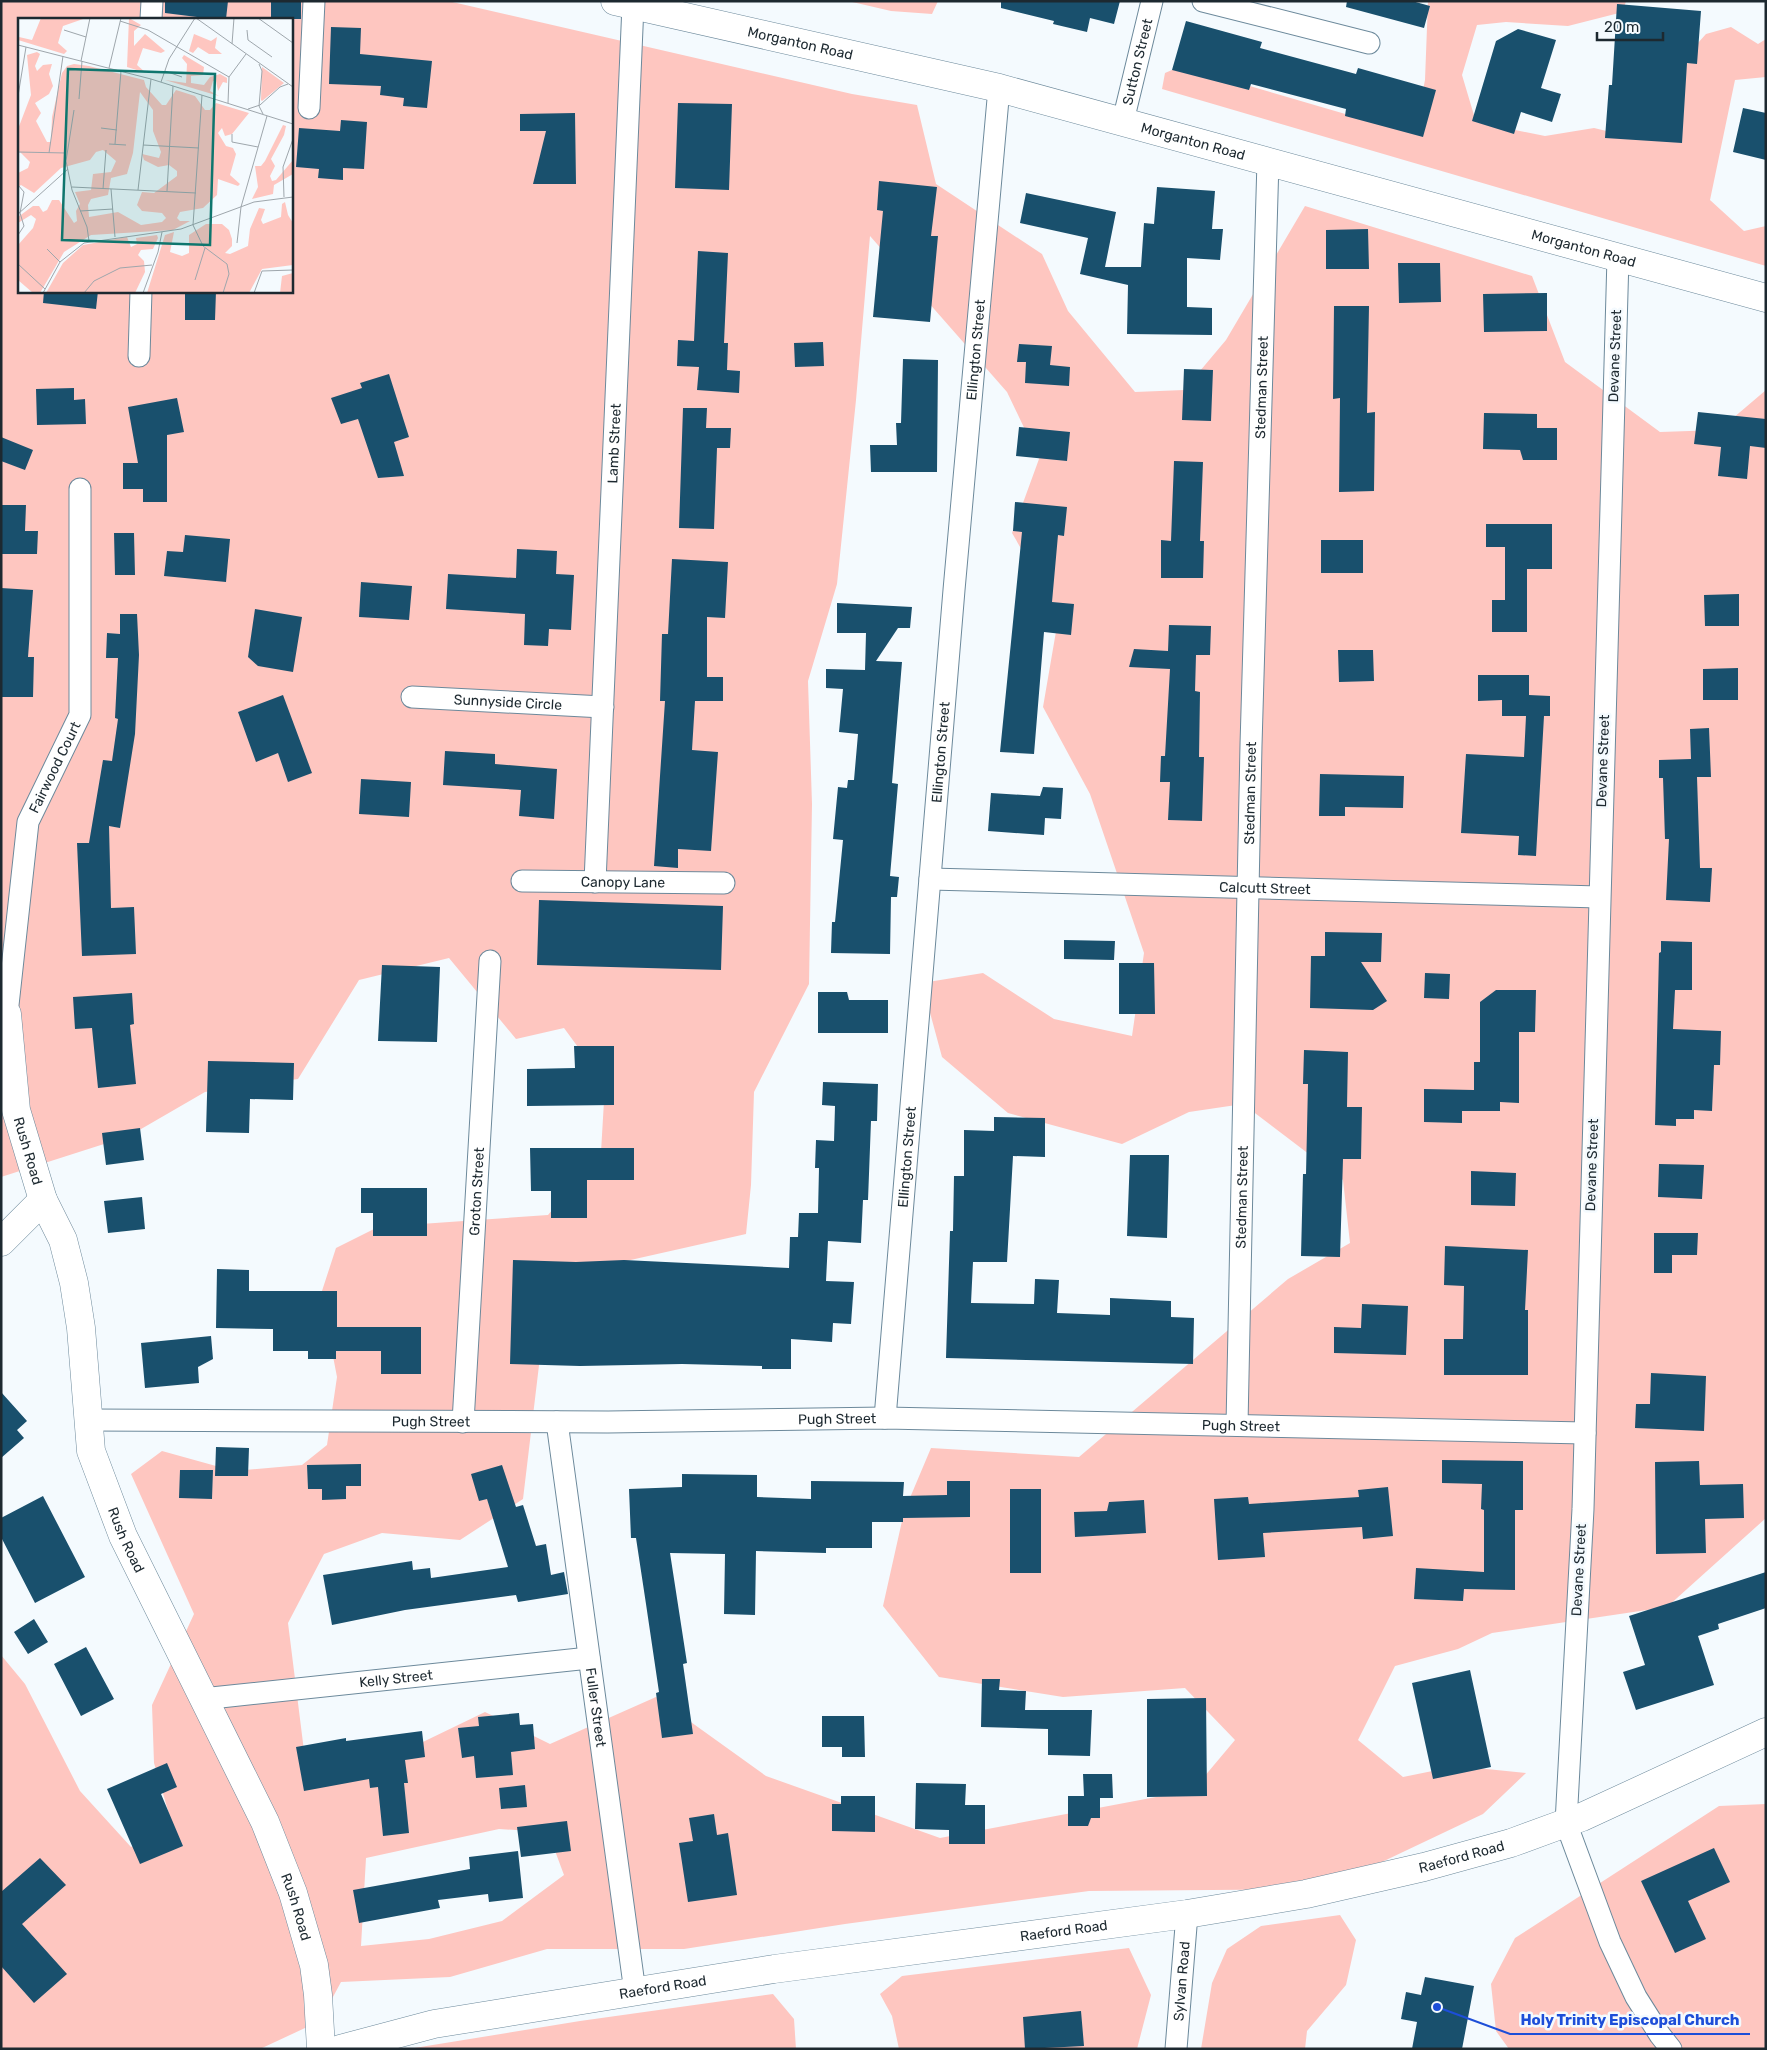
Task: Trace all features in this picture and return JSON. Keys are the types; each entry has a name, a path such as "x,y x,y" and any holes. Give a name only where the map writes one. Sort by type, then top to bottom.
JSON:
{"main road":[{"name":"Morganton Road","path":"624,3 999,88 1766,298"},
{"name":"Rush Road","path":"4,1014 16,1110 43,1200 63,1240 74,1284 81,1328 91,1451 123,1536 202,1699 265,1822 293,1892 314,1965 321,2049"},
{"path":"1,1242 43,1200"},
{"name":"Raeford Road","path":"340,2049 375,2038 434,2024 774,1969 1187,1914 1306,1894 1424,1867 1511,1843 1566,1823 1766,1732"}],"street":[{"path":"151,18 152,1"},
{"path":"309,108 314,1"},
{"name":"Sutton Street","path":"1123,121 1152,1"},
{"path":"1203,1 1368,43"},
{"name":"Lamb Street","path":"595,882 603,706 624,3"},
{"name":"Ellington Street","path":"885,1418 999,88"},
{"name":"Stedman Street","path":"1237,1425 1248,888 1268,161"},
{"name":"Devane Street","path":"1618,257 1585,1433 1566,1823 1610,1942 1636,1997 1671,2049"},
{"path":"139,356 141,292"},
{"name":"Fairwood Court","path":"4,1014 28,822 80,715 80,489"},
{"name":"Sunnyside Circle","path":"412,697 603,706"},
{"name":"Calcutt Street","path":"930,880 1599,898"},
{"name":"Canopy Lane","path":"522,881 724,883"},
{"name":"Groton Street","path":"463,1422 490,961"},
{"name":"Pugh Street","path":"89,1420 557,1422 885,1418 1585,1433"},
{"name":"Fuller Street","path":"557,1422 635,1992"},
{"name":"Kelly Street","path":"202,1699 589,1658"},
{"name":"Sylvan Road","path":"1176,2049 1187,1914"}],"shaded area":[{"path":"1,1 448,1 852,94 917,105 936,184 1042,254 1068,311 1135,392 1184,390 1226,340 1305,206 1532,276 1565,362 1660,432 1719,430 1766,390 1766,1518 1667,1607 1492,1633 1458,1649 1395,1666 1358,1740 1403,1777 1457,1766 1526,1773 1483,1814 1325,1889 1089,1891 845,1924 684,1949 547,1949 450,1977 341,1982 320,2021 260,2049 1,2049 1,1655 25,1684 80,1791 131,1847 172,1824 154,1763 152,1705 194,1614 131,1474 162,1451 234,1471 302,1465 327,1445 337,1377 321,1294 336,1248 378,1227 548,1215 601,1152 605,1084 564,1028 516,1039 449,958 359,980 298,1079 205,1092 129,1136 1,1177","holes":["870,236 1007,392 1039,459 1012,533 1059,614 1043,707 1090,794 1144,953 1132,1036 1054,1019 983,973 922,983 942,1057 1008,1113 1122,1144 1189,1112 1243,1104 1343,1180 1350,1243 1288,1279 1079,1457 931,1448 904,1512 883,1606 939,1677 1063,1697 1185,1688 1235,1740 1193,1790 940,1838 766,1776 656,1697 550,1744 485,1712 398,1754 306,1767 288,1623 324,1554 382,1533 460,1540 523,1499 540,1357 595,1268 746,1234 751,1185 754,1092 809,984 812,804 808,681 837,584 856,400","499,1829 548,1832 564,1875 502,1921 429,1939 361,1946 366,1858"]},
{"path":"848,1 938,1 932,14 891,11"},
{"path":"1428,1 1626,1 1623,12 1568,26 1506,22 1477,25 1462,75 1476,122 1545,136 1594,128 1640,139 1680,63 1706,34 1731,27 1758,44 1766,39 1766,77 1735,80 1710,200 1744,231 1766,226 1766,266 1162,89 1165,73 1181,66 1383,125 1416,126 1425,80"},
{"path":"1766,1804 1766,2049 1509,2049 1496,2031 1491,1984 1515,1938 1719,1806"},
{"path":"1340,1915 1356,1940 1346,1985 1307,2031 1305,2049 1201,2049 1212,1983 1227,1949 1261,1926"},
{"path":"1129,1948 1151,1995 1137,2049 899,2049 892,2016 880,1994 902,1976"},
{"path":"773,1994 794,2019 796,2049 408,2049 580,2021"}],"building":[{"path":"165,1 228,1 226,18 197,18 165,13"},
{"path":"271,1 301,1 301,19 271,18"},
{"path":"1001,1 1120,1 1114,24 1090,18 1087,32 1053,24 1054,21 1001,8"},
{"path":"1347,1 1412,1 1430,6 1424,28 1346,7"},
{"path":"1617,4 1701,11 1697,64 1687,63 1682,143 1605,138 1609,85 1612,85"},
{"path":"1186,21 1262,42 1260,48 1356,74 1358,68 1436,90 1423,137 1345,116 1346,109 1251,84 1249,90 1172,70"},
{"path":"331,27 361,28 360,54 432,61 427,108 403,106 404,98 380,95 381,86 329,84"},
{"path":"1518,29 1556,40 1541,88 1561,94 1552,122 1521,112 1514,134 1472,121 1496,41"},
{"path":"678,103 732,104 729,190 675,188"},
{"path":"1743,108 1766,113 1766,160 1733,152"},
{"path":"575,113 576,184 533,184 546,131 520,131 520,114"},
{"path":"341,120 367,122 364,169 343,168 343,180 318,178 319,169 296,167 299,128 340,131"},
{"path":"879,181 937,187 931,236 938,236 930,322 873,317 883,211 877,210"},
{"path":"1157,187 1215,191 1212,229 1223,229 1220,260 1187,258 1187,307 1212,308 1212,335 1127,334 1128,285 1080,274 1088,238 1020,223 1026,193 1116,212 1105,267 1141,267 1144,223 1154,224"},
{"path":"1368,229 1369,269 1326,269 1326,230"},
{"path":"698,251 728,253 724,343 728,343 727,370 740,371 739,393 697,390 699,367 677,366 678,340 694,341"},
{"path":"1398,263 1440,263 1441,302 1399,303"},
{"path":"44,292 98,292 96,309 43,303"},
{"path":"185,292 216,292 215,320 185,320"},
{"path":"1547,293 1547,331 1484,332 1483,294"},
{"path":"1334,306 1369,306 1367,413 1375,412 1374,491 1339,492 1340,398 1333,399"},
{"path":"823,342 824,366 795,367 794,343"},
{"path":"1019,344 1052,346 1050,365 1070,367 1069,386 1025,383 1026,362 1017,362"},
{"path":"903,359 938,360 937,472 871,472 870,445 897,445 896,423 901,423"},
{"path":"1184,369 1213,370 1211,421 1182,420"},
{"path":"389,374 409,437 394,442 404,476 378,478 358,419 341,424 331,398 362,388 360,383"},
{"path":"74,388 74,400 85,399 86,424 37,425 36,389"},
{"path":"177,398 184,432 167,435 167,502 143,502 143,489 123,489 123,463 138,463 128,407"},
{"path":"683,408 707,408 706,428 731,428 730,448 717,448 714,529 679,528"},
{"path":"1698,412 1766,419 1766,448 1750,446 1747,479 1718,476 1721,447 1694,444"},
{"path":"1484,413 1537,414 1537,428 1557,428 1557,460 1523,460 1520,450 1483,449"},
{"path":"1019,427 1070,432 1067,461 1016,456"},
{"path":"1,437 33,450 25,470 1,461"},
{"path":"1174,461 1203,462 1200,541 1204,541 1203,578 1161,578 1161,540 1171,541"},
{"path":"1015,502 1067,507 1064,536 1058,535 1052,602 1074,604 1071,635 1044,632 1034,754 1000,752 1022,532 1013,531"},
{"path":"1,505 26,505 25,531 38,531 37,554 1,554"},
{"path":"1486,524 1552,524 1552,569 1527,569 1527,632 1492,632 1492,600 1505,600 1505,547 1486,547"},
{"path":"114,533 134,533 135,575 115,575"},
{"path":"185,535 230,539 226,582 164,576 167,551 183,552"},
{"path":"1321,540 1363,540 1363,573 1321,573"},
{"path":"517,549 557,551 556,574 574,575 571,630 549,629 548,646 524,645 525,614 446,609 448,574 516,578"},
{"path":"672,559 728,562 725,618 707,617 707,677 723,677 723,701 695,701 692,750 718,752 711,851 678,849 678,868 654,866 665,701 660,701 662,634 668,634"},
{"path":"361,582 412,586 409,620 359,617"},
{"path":"1,588 33,590 28,657 34,657 33,697 1,697"},
{"path":"1739,594 1739,626 1705,626 1704,595"},
{"path":"837,603 912,607 910,628 898,628 876,661 902,662 892,783 898,784 890,876 899,877 897,897 891,897 890,954 831,953 832,922 835,922 843,840 833,839 838,787 847,788 848,780 854,780 858,734 839,732 843,689 826,688 826,669 865,670 866,633 837,633"},
{"path":"255,609 302,617 293,672 258,666 248,657"},
{"path":"120,614 137,614 139,655 135,734 120,828 109,826 111,908 134,907 136,954 82,956 77,843 89,843 103,760 112,761 118,719 115,718 118,658 106,658 107,633 120,634"},
{"path":"1169,625 1211,626 1210,655 1196,655 1195,691 1200,692 1199,757 1204,757 1202,821 1168,820 1170,782 1160,782 1161,756 1165,756 1170,669 1129,667 1134,649 1168,651"},
{"path":"1338,650 1373,650 1374,681 1339,682"},
{"path":"1738,668 1738,700 1703,700 1703,669"},
{"path":"1478,675 1529,675 1529,695 1550,696 1550,716 1544,716 1536,856 1518,855 1519,836 1461,833 1466,754 1524,757 1526,716 1502,716 1502,700 1478,701"},
{"path":"283,695 312,773 288,782 278,753 256,762 238,712"},
{"path":"1709,728 1711,777 1697,777 1700,868 1712,868 1710,902 1666,900 1669,839 1665,839 1663,778 1659,778 1659,760 1691,759 1690,729"},
{"path":"445,751 495,754 495,764 557,769 554,819 519,816 521,790 443,785"},
{"path":"1320,774 1404,776 1403,808 1345,807 1345,816 1319,816"},
{"path":"361,779 411,782 409,817 359,814"},
{"path":"1043,787 1063,788 1061,819 1045,818 1044,835 988,831 991,793 1040,796"},
{"path":"539,900 723,906 721,970 537,965"},
{"path":"1325,932 1382,933 1381,962 1361,962 1387,1001 1373,1010 1310,1008 1311,956 1325,956"},
{"path":"1064,940 1115,941 1114,960 1064,959"},
{"path":"1661,941 1692,942 1692,990 1675,990 1673,1029 1721,1031 1720,1065 1714,1065 1712,1111 1694,1110 1694,1119 1676,1119 1676,1126 1655,1125 1659,953 1661,952"},
{"path":"1119,963 1154,963 1155,1014 1119,1014"},
{"path":"382,965 440,967 437,1042 378,1041"},
{"path":"1425,973 1450,974 1449,999 1424,998"},
{"path":"1496,990 1536,990 1535,1032 1519,1032 1519,1103 1500,1102 1500,1111 1462,1111 1462,1123 1424,1122 1424,1089 1474,1090 1474,1062 1480,1062 1480,1002"},
{"path":"818,992 847,992 849,1000 888,1000 888,1033 818,1033"},
{"path":"132,993 134,1024 130,1025 136,1084 98,1088 92,1028 75,1029 73,997"},
{"path":"574,1046 614,1046 614,1105 527,1106 527,1069 575,1068"},
{"path":"1304,1050 1348,1052 1347,1107 1362,1107 1361,1159 1343,1159 1340,1257 1301,1256 1303,1174 1306,1174 1308,1084 1303,1084"},
{"path":"208,1061 294,1063 293,1100 250,1099 249,1133 206,1132"},
{"path":"823,1082 878,1084 877,1121 871,1121 868,1200 863,1200 861,1243 828,1241 826,1281 854,1282 851,1324 833,1323 832,1342 791,1339 791,1369 762,1369 762,1366 682,1364 580,1366 510,1364 513,1260 576,1262 624,1260 789,1268 790,1237 798,1237 799,1213 818,1213 819,1168 815,1168 816,1140 834,1141 835,1106 822,1105"},
{"path":"994,1117 1045,1118 1045,1157 1013,1156 1007,1262 973,1262 971,1303 1034,1304 1035,1279 1059,1280 1057,1313 1110,1315 1110,1298 1171,1301 1171,1317 1194,1318 1193,1364 946,1358 950,1231 953,1231 954,1176 964,1176 964,1130 994,1131"},
{"path":"140,1128 144,1160 106,1165 102,1133"},
{"path":"530,1148 634,1148 634,1180 587,1180 587,1218 551,1218 551,1191 531,1191"},
{"path":"1130,1155 1169,1155 1167,1238 1127,1236"},
{"path":"1659,1164 1704,1165 1702,1199 1658,1197"},
{"path":"1471,1171 1516,1173 1515,1206 1471,1205"},
{"path":"361,1188 427,1188 427,1236 373,1236 373,1213 361,1213"},
{"path":"142,1197 145,1229 108,1233 104,1201"},
{"path":"1654,1233 1698,1233 1697,1255 1672,1255 1672,1273 1654,1273"},
{"path":"1445,1246 1528,1250 1525,1310 1528,1310 1528,1375 1444,1375 1444,1339 1463,1339 1464,1286 1444,1285"},
{"path":"217,1269 249,1270 249,1291 337,1291 337,1327 421,1327 421,1374 381,1374 381,1351 336,1351 336,1359 308,1359 308,1351 273,1351 273,1329 216,1328"},
{"path":"1362,1304 1408,1306 1406,1355 1334,1353 1334,1327 1361,1328"},
{"path":"211,1336 213,1359 198,1367 199,1383 145,1388 141,1343"},
{"path":"1651,1373 1706,1376 1704,1431 1635,1428 1636,1404 1650,1404"},
{"path":"1,1392 27,1421 17,1430 24,1438 1,1458"},
{"path":"216,1447 249,1448 248,1476 215,1476"},
{"path":"1442,1460 1523,1461 1523,1510 1515,1510 1515,1590 1464,1589 1463,1601 1414,1599 1416,1568 1484,1572 1484,1510 1481,1509 1482,1484 1442,1483"},
{"path":"1699,1461 1700,1485 1743,1484 1744,1518 1705,1519 1706,1553 1656,1554 1655,1462"},
{"path":"361,1464 361,1486 346,1486 346,1499 322,1500 322,1489 308,1489 307,1465"},
{"path":"502,1465 516,1507 523,1505 536,1546 546,1544 551,1575 564,1572 568,1594 518,1602 516,1595 405,1610 332,1625 323,1575 412,1561 413,1570 430,1568 431,1578 508,1567 487,1499 479,1501 471,1474"},
{"path":"180,1470 213,1470 212,1499 179,1498"},
{"path":"682,1474 757,1475 757,1497 811,1499 811,1481 904,1482 903,1496 947,1495 947,1481 970,1481 970,1517 903,1518 903,1522 872,1522 872,1548 826,1548 826,1553 756,1551 755,1615 724,1614 725,1554 670,1553 687,1663 683,1664 693,1734 662,1738 656,1693 659,1692 636,1538 631,1538 629,1489 682,1487"},
{"path":"1388,1487 1393,1536 1363,1539 1362,1527 1263,1533 1265,1557 1218,1560 1214,1499 1248,1497 1249,1504 1359,1497 1358,1490"},
{"path":"1010,1489 1041,1489 1041,1573 1010,1573"},
{"path":"43,1496 85,1577 35,1603 1,1537 1,1518"},
{"path":"1144,1500 1146,1533 1075,1537 1074,1512 1107,1511 1109,1502"},
{"path":"1766,1572 1766,1608 1718,1624 1719,1629 1698,1636 1714,1685 1636,1710 1623,1672 1645,1665 1629,1616"},
{"path":"34,1619 48,1642 28,1654 14,1632"},
{"path":"86,1647 114,1699 81,1716 54,1664"},
{"path":"1470,1670 1491,1767 1433,1779 1412,1683"},
{"path":"982,1679 1000,1679 999,1690 1026,1691 1025,1710 1092,1710 1090,1756 1048,1755 1048,1729 981,1727"},
{"path":"1206,1698 1207,1796 1147,1797 1147,1699"},
{"path":"519,1713 520,1725 533,1724 535,1749 511,1752 513,1775 476,1778 474,1756 462,1758 458,1728 479,1726 478,1717"},
{"path":"822,1716 864,1716 865,1757 842,1757 842,1747 822,1747"},
{"path":"422,1731 425,1757 405,1760 408,1783 404,1783 409,1833 383,1836 378,1787 370,1788 369,1779 304,1791 296,1747 346,1738 346,1741"},
{"path":"167,1763 177,1787 161,1794 183,1846 140,1864 107,1789"},
{"path":"1083,1774 1112,1774 1113,1798 1100,1798 1100,1818 1091,1818 1088,1826 1068,1826 1068,1796 1084,1796"},
{"path":"916,1783 966,1784 965,1805 985,1805 985,1844 949,1844 949,1830 915,1829"},
{"path":"525,1785 527,1807 501,1809 499,1788"},
{"path":"841,1796 875,1796 875,1832 832,1831 832,1804 841,1804"},
{"path":"714,1814 717,1835 728,1833 737,1895 688,1902 679,1843 693,1841 689,1818"},
{"path":"567,1821 571,1851 521,1857 517,1827"},
{"path":"1714,1848 1730,1882 1688,1901 1706,1939 1675,1953 1641,1881"},
{"path":"518,1851 523,1898 489,1902 488,1894 438,1900 440,1908 359,1923 353,1890 470,1869 469,1857"},
{"path":"40,1858 66,1885 22,1924 67,1974 34,2003 1,1966 1,1892"},
{"path":"1425,1977 1474,1986 1462,2049 1412,2049 1417,2022 1401,2019 1406,1992 1421,1995"},
{"path":"1081,2011 1084,2046 1025,2049 1023,2017"}],"place":[{"name":"Holy Trinity Episcopal Church","path":"1437,2007"}]}
